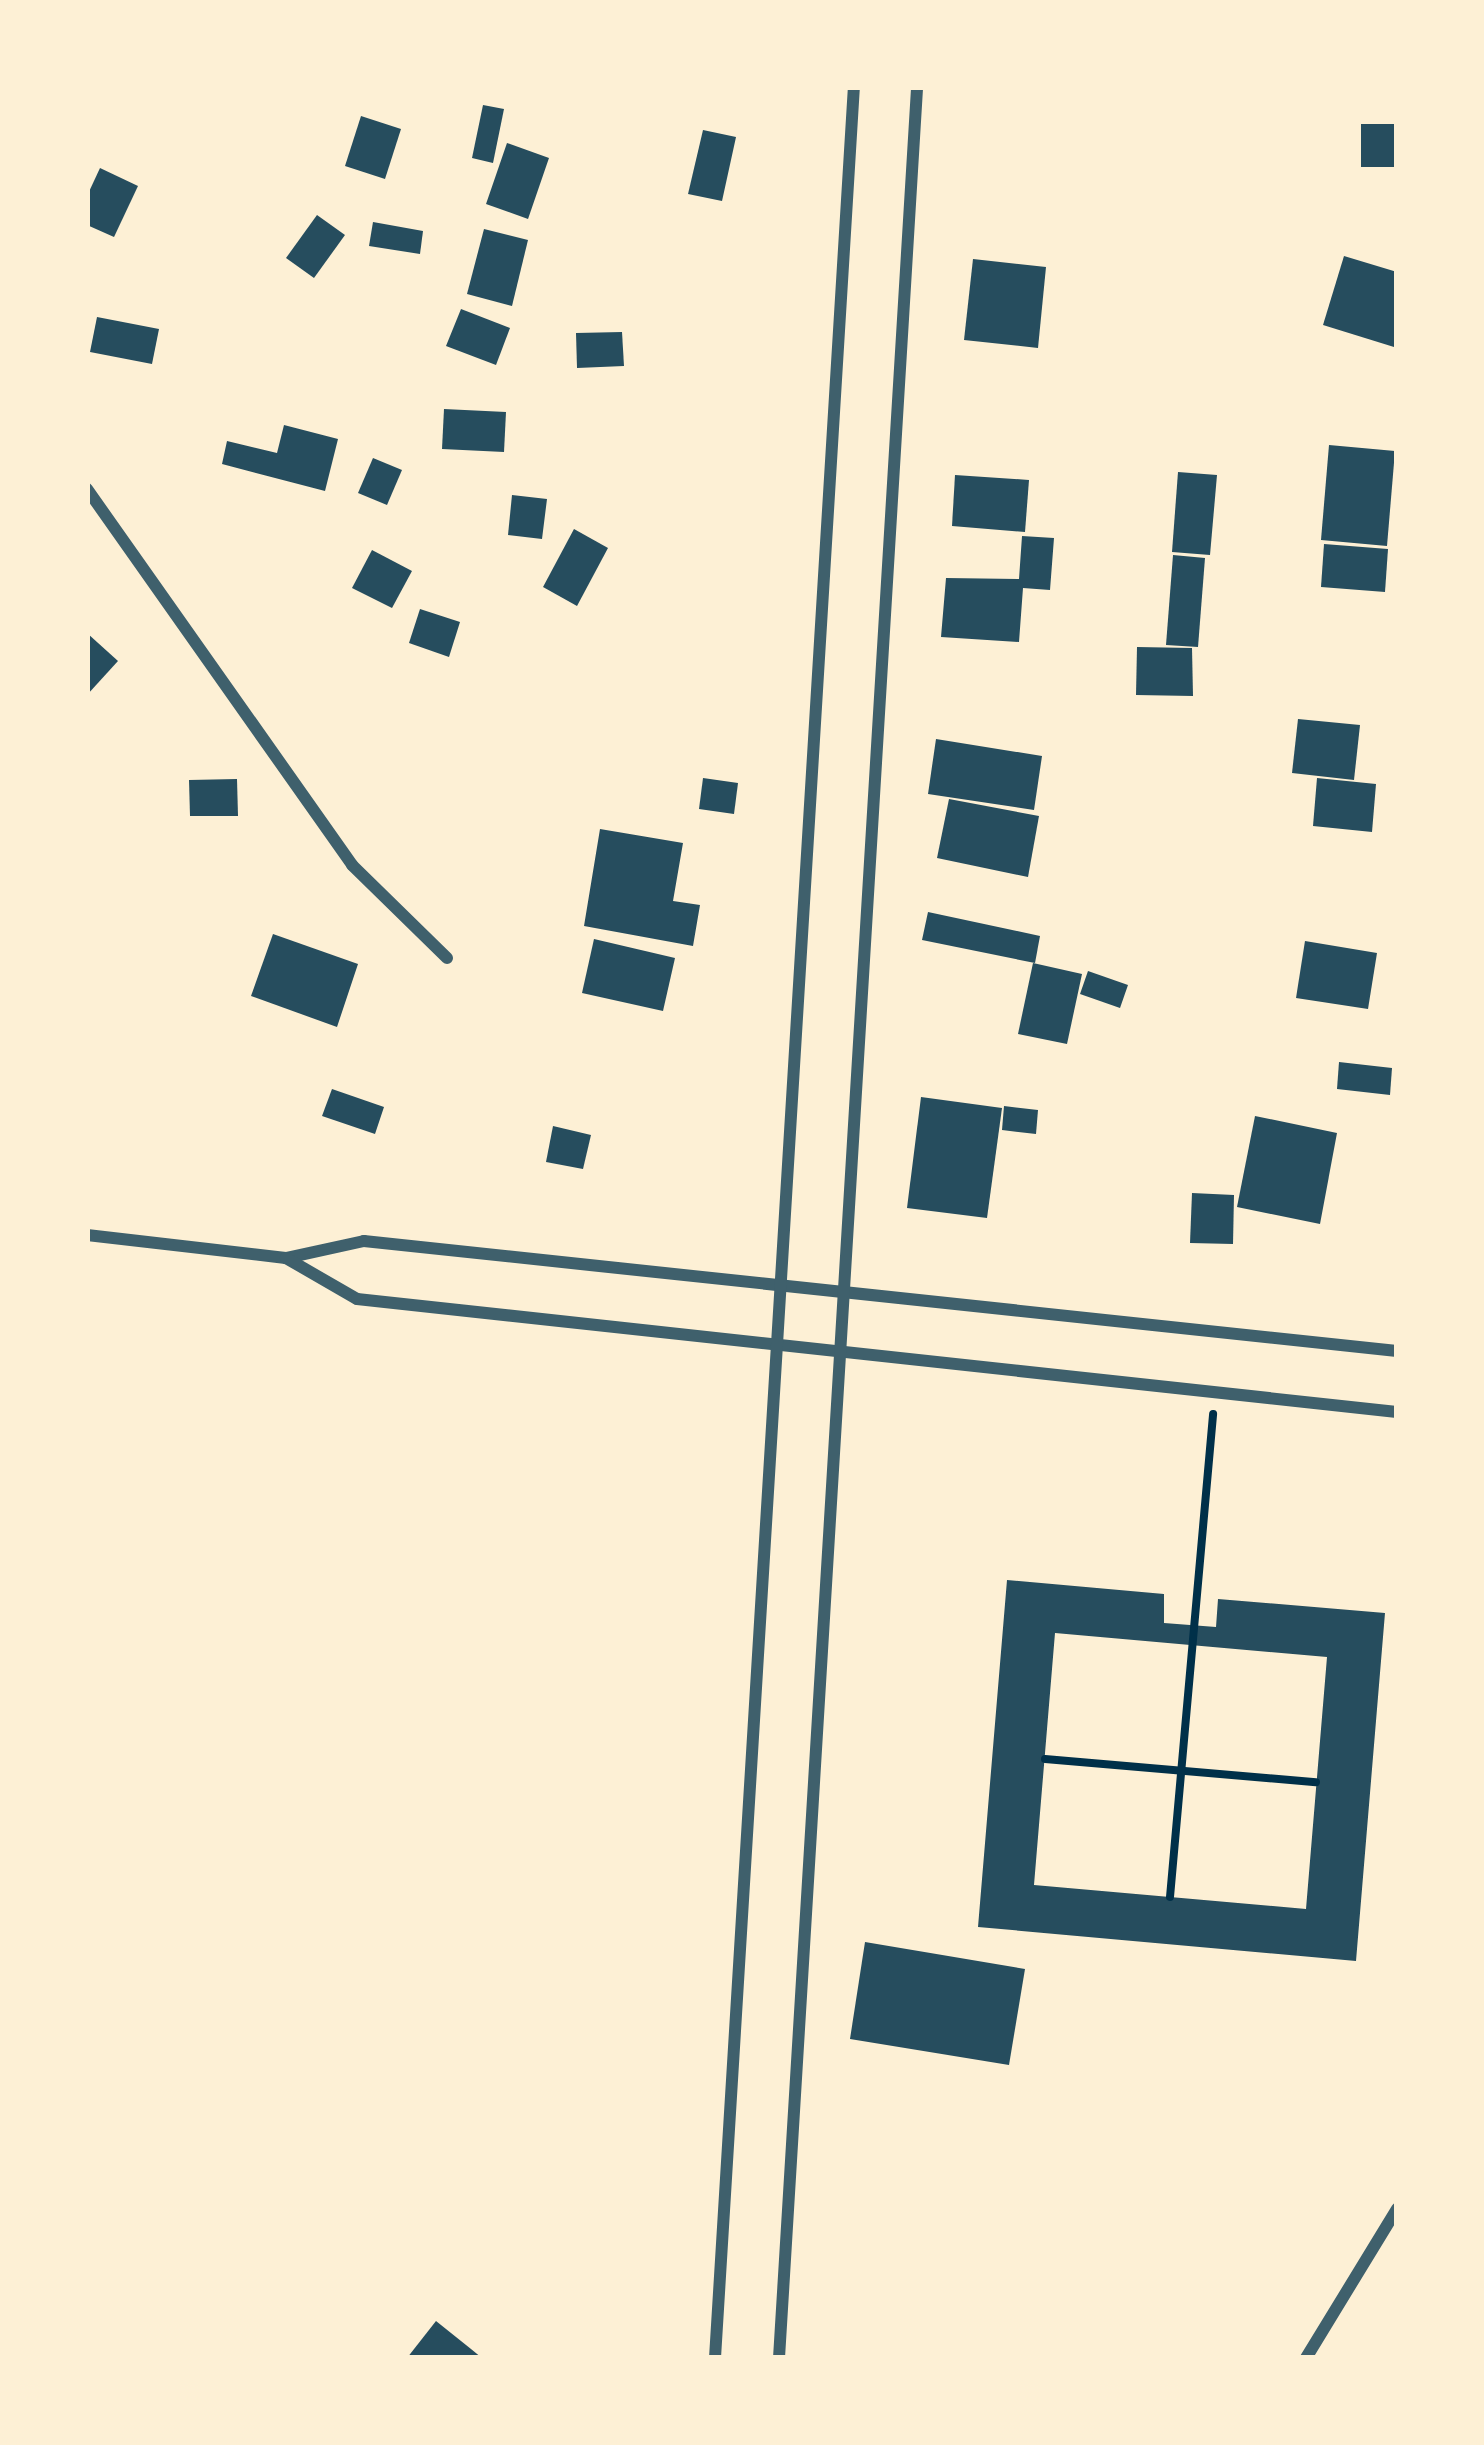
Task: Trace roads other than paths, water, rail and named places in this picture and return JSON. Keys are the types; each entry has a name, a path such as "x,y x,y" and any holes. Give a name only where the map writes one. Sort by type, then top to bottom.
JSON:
{"street":[{"path":"715,2358 854,87"},
{"path":"778,2358 916,87"},
{"path":"87,489 352,866 447,958"},
{"path":"87,1235 286,1258 364,1241 1397,1351"},
{"path":"286,1258 357,1299 1397,1412"},
{"path":"1306,2358 1397,2209"}]}
